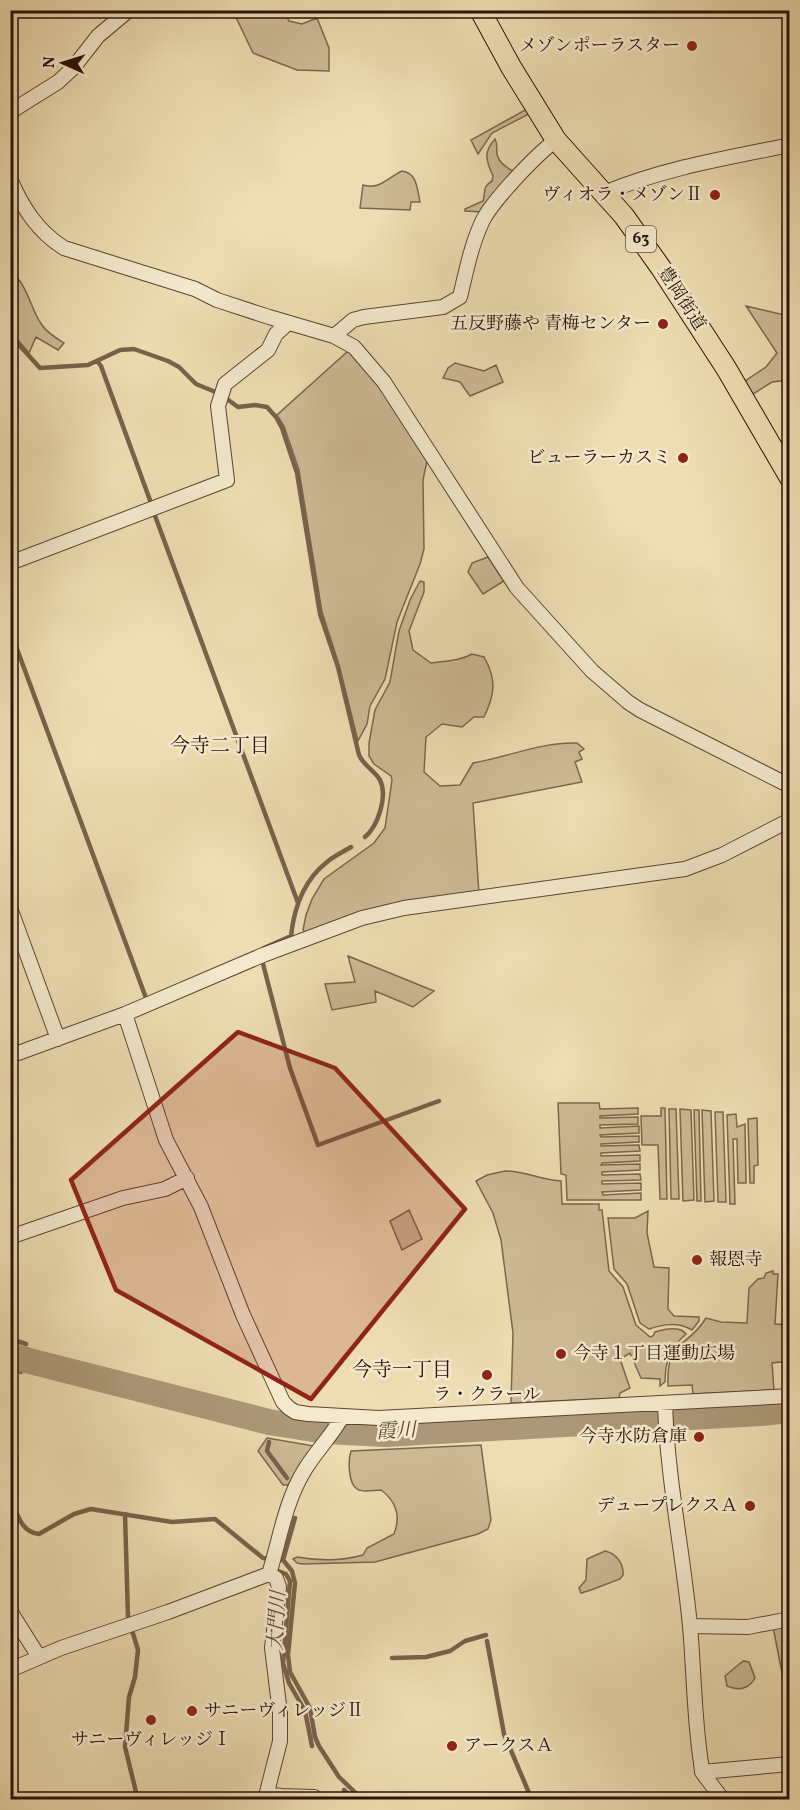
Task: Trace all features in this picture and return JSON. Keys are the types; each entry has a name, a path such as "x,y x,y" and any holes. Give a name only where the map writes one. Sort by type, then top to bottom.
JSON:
{"main road":[{"name":"豊岡街道","path":"480,10 511,67 556,140 636,232 726,368 789,476"}],"street":[{"path":"10,112 58,82 98,36 129,10"},
{"path":"334,336 353,320 442,307 460,297 473,242 483,219 507,188 556,140"},
{"path":"604,194 642,178 685,166 789,145"},
{"path":"10,179 31,219 64,248 195,289 217,300 334,336 354,348 373,367 507,575 592,671 640,710 789,786"},
{"path":"10,563 227,480 218,406 225,384 268,350 276,334 288,323"},
{"path":"10,1056 125,1014 263,955 362,918 415,907 685,869 722,855 789,820"},
{"path":"10,908 58,1039"},
{"path":"125,1014 166,1140 201,1207 243,1315 283,1402 295,1412 341,1420 665,1406 789,1396"},
{"path":"10,1237 123,1198 165,1189 187,1178"},
{"path":"665,1406 690,1626 694,1708 702,1772 723,1800"},
{"path":"315,1800 314,1797 266,1797 280,1741 280,1713 272,1648 279,1587 271,1566 292,1494 305,1469 341,1420"},
{"path":"10,1670 39,1657 129,1626 271,1566"},
{"path":"10,1611 39,1657"},
{"path":"690,1626 748,1627 789,1619"},
{"path":"702,1772 789,1764"}],"highlighted area":[{"path":"238,1032 335,1068 465,1209 311,1399 116,1290 71,1180"}],"shaded area":[{"path":"233,11 284,11 289,21 302,24 317,18 329,48 329,71 297,70 253,53"},
{"path":"527,109 529,112 527,115 492,133 478,154 471,140"},
{"path":"495,139 500,160 516,173 483,212 465,211 483,201 486,187 492,181 493,176 487,152"},
{"path":"402,171 407,172 413,178 420,202 411,202 410,210 360,208 363,185 379,185"},
{"path":"10,272 25,289 44,328 64,343 58,350 36,337 29,353 11,332"},
{"path":"746,306 789,316 789,380 772,382 750,396 742,383 766,367 777,353"},
{"path":"348,351 378,384 427,461 423,480 424,549 397,622 385,679 370,706 367,724 358,741 339,665 322,612 299,470 284,426 277,415"},
{"path":"455,363 484,371 496,365 503,382 470,396 460,382 443,378 448,368"},
{"path":"488,557 504,581 483,594 468,572 472,563"},
{"path":"420,581 424,582 424,592 409,631 413,650 431,663 472,654 484,657 493,680 492,694 484,717 474,717 462,727 442,724 426,737 424,772 440,786 460,785 473,763 538,747 577,743 584,749 579,752 582,759 575,762 582,782 473,803 479,894 306,933 303,930 306,915 324,879 374,843 385,828 392,780 391,776 374,764 369,756 369,743 375,710 390,682 399,631 410,600"},
{"path":"348,956 434,991 413,1007 375,991 376,1002 332,1010 325,984 355,982"},
{"path":"558,1103 599,1103 600,1109 638,1108 638,1114 600,1116 600,1118 638,1117 638,1124 600,1125 600,1128 639,1126 639,1133 600,1135 601,1137 639,1136 639,1142 601,1144 601,1146 639,1145 640,1151 601,1153 601,1156 640,1155 640,1161 602,1163 601,1165 640,1164 640,1170 602,1172 602,1175 640,1174 641,1180 602,1181 602,1184 641,1183 641,1190 602,1192 603,1195 641,1193 641,1200 567,1200 566,1175 561,1174"},
{"path":"661,1108 665,1108 667,1199 660,1199 658,1145 642,1145 641,1116 661,1116"},
{"path":"669,1109 676,1109 679,1199 671,1199"},
{"path":"680,1109 691,1110 694,1200 683,1201"},
{"path":"694,1110 699,1110 701,1201 697,1201"},
{"path":"702,1110 711,1111 714,1201 705,1202"},
{"path":"715,1112 723,1112 726,1202 718,1202"},
{"path":"736,1114 737,1127 745,1124 746,1183 738,1183 737,1139 733,1139 735,1204 730,1204 727,1115"},
{"path":"757,1118 758,1165 754,1166 754,1183 750,1183 748,1119"},
{"path":"505,1171 561,1181 562,1204 599,1204 599,1210 602,1210 609,1271 623,1287 636,1325 650,1337 655,1332 668,1329 680,1330 686,1334 676,1344 670,1355 665,1382 660,1386 660,1379 641,1378 630,1353 620,1359 630,1388 620,1393 619,1398 511,1403 513,1333 501,1240 493,1213 476,1181 487,1175"},
{"path":"409,1210 422,1239 402,1250 390,1221"},
{"path":"648,1211 647,1233 654,1267 669,1268 668,1309 674,1316 699,1317 699,1321 692,1330 671,1325 649,1329 640,1323 627,1284 614,1269 608,1218 635,1218"},
{"path":"773,1271 773,1274 778,1274 775,1324 787,1325 786,1346 790,1347 789,1361 772,1363 774,1390 693,1394 692,1385 668,1386 668,1370 674,1351 699,1328 706,1318 721,1322 747,1323 749,1288 758,1279 764,1278 766,1273"},
{"path":"267,1438 314,1446 288,1485 283,1485 258,1451"},
{"path":"481,1445 491,1520 488,1529 478,1534 375,1562 303,1564 293,1559 297,1557 330,1560 355,1557 363,1555 367,1548 394,1534 397,1515 394,1504 381,1490 362,1491 354,1486 349,1460 351,1451"},
{"path":"605,1551 613,1554 618,1560 623,1575 620,1579 581,1593 579,1588 586,1580 587,1559"},
{"path":"789,1623 789,1682 784,1683 773,1627"},
{"path":"743,1661 749,1662 755,1678 750,1685 743,1688 727,1686 725,1676"}],"waterway":[{"path":"787,10 784,40 790,43"},
{"path":"10,335 40,368 88,365 120,350 134,349 168,361 179,367 196,384 218,393"},
{"path":"98,362 151,503"},
{"path":"227,399 238,407 255,405 267,407 282,428 297,473 320,614 338,667 359,755 378,777 382,787 382,802 378,818 365,837"},
{"path":"154,513 298,903"},
{"path":"10,630 146,998"},
{"path":"264,948 291,936 298,905 312,877 330,860 351,847"},
{"path":"262,960 290,1068 318,1145 439,1101"},
{"path":"10,1339 26,1344"},
{"name":"霞川","path":"21,1372 27,1349"},
{"name":"霞川","path":"10,1356 269,1422 325,1431 385,1434 790,1410"},
{"path":"275,1433 281,1424"},
{"path":"269,1442 267,1451 287,1478"},
{"name":"大門川","path":"10,1497 23,1525 39,1534 74,1514 91,1509 172,1522 215,1519 263,1558 283,1560 292,1571 295,1583 288,1655 290,1672 310,1708 315,1737 319,1746 339,1777 363,1800"},
{"path":"125,1514 128,1617 138,1650 135,1677 129,1697 125,1747 138,1800"},
{"path":"283,1560 295,1518"},
{"path":"278,1571 286,1574 290,1581 283,1663 289,1683 305,1711 312,1746"},
{"path":"392,1658 426,1657 450,1651 465,1641 486,1635"},
{"path":"487,1641 504,1734 532,1800"},
{"path":"344,1790 355,1800"}],"place":[{"name":"メゾンポーラスター","path":"692,46"},
{"name":"ヴィオラ・メゾンⅡ","path":"715,195"},
{"name":"五反野藤や 青梅センター","path":"663,324"},
{"name":"ビューラーカスミ","path":"683,458"},
{"name":"報恩寺","path":"697,1260"},
{"name":"今寺１丁目運動広場","path":"561,1354"},
{"name":"ラ・クラール","path":"487,1375"},
{"name":"今寺水防倉庫","path":"699,1437"},
{"name":"デュープレクスＡ","path":"750,1506"},
{"name":"サニーヴィレッジⅡ","path":"192,1711"},
{"name":"サニーヴィレッジⅠ","path":"151,1720"},
{"name":"アークスＡ","path":"452,1746"}],"district":[{"name":"今寺二丁目","path":"220,747"},
{"name":"今寺一丁目","path":"402,1371"}]}
